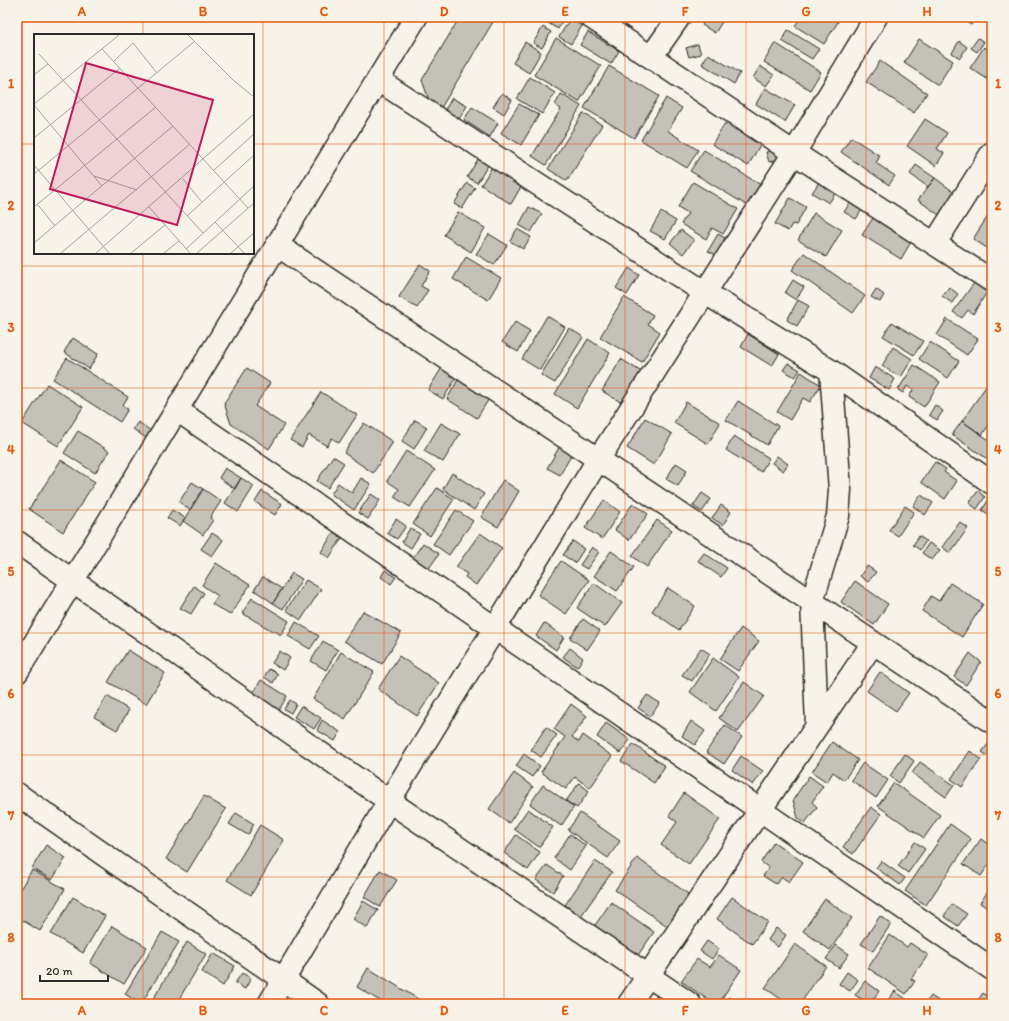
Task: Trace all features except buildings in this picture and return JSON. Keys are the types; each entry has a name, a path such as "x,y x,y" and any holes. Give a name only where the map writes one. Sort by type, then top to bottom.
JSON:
{"street":[{"path":"17,672 416,17"},
{"path":"591,17 794,153 992,281"},
{"path":"651,57 679,17"},
{"path":"269,1004 389,801 496,629 598,460 794,153 876,17"},
{"path":"378,80 704,292 831,371 992,483"},
{"path":"934,243 992,153"},
{"path":"277,245 992,722"},
{"path":"817,726 812,602 838,516 840,490 831,371"},
{"path":"176,410 992,969"},
{"path":"17,542 389,801 690,1004"},
{"path":"629,1004 873,643"},
{"path":"17,794 318,1004"}]}
